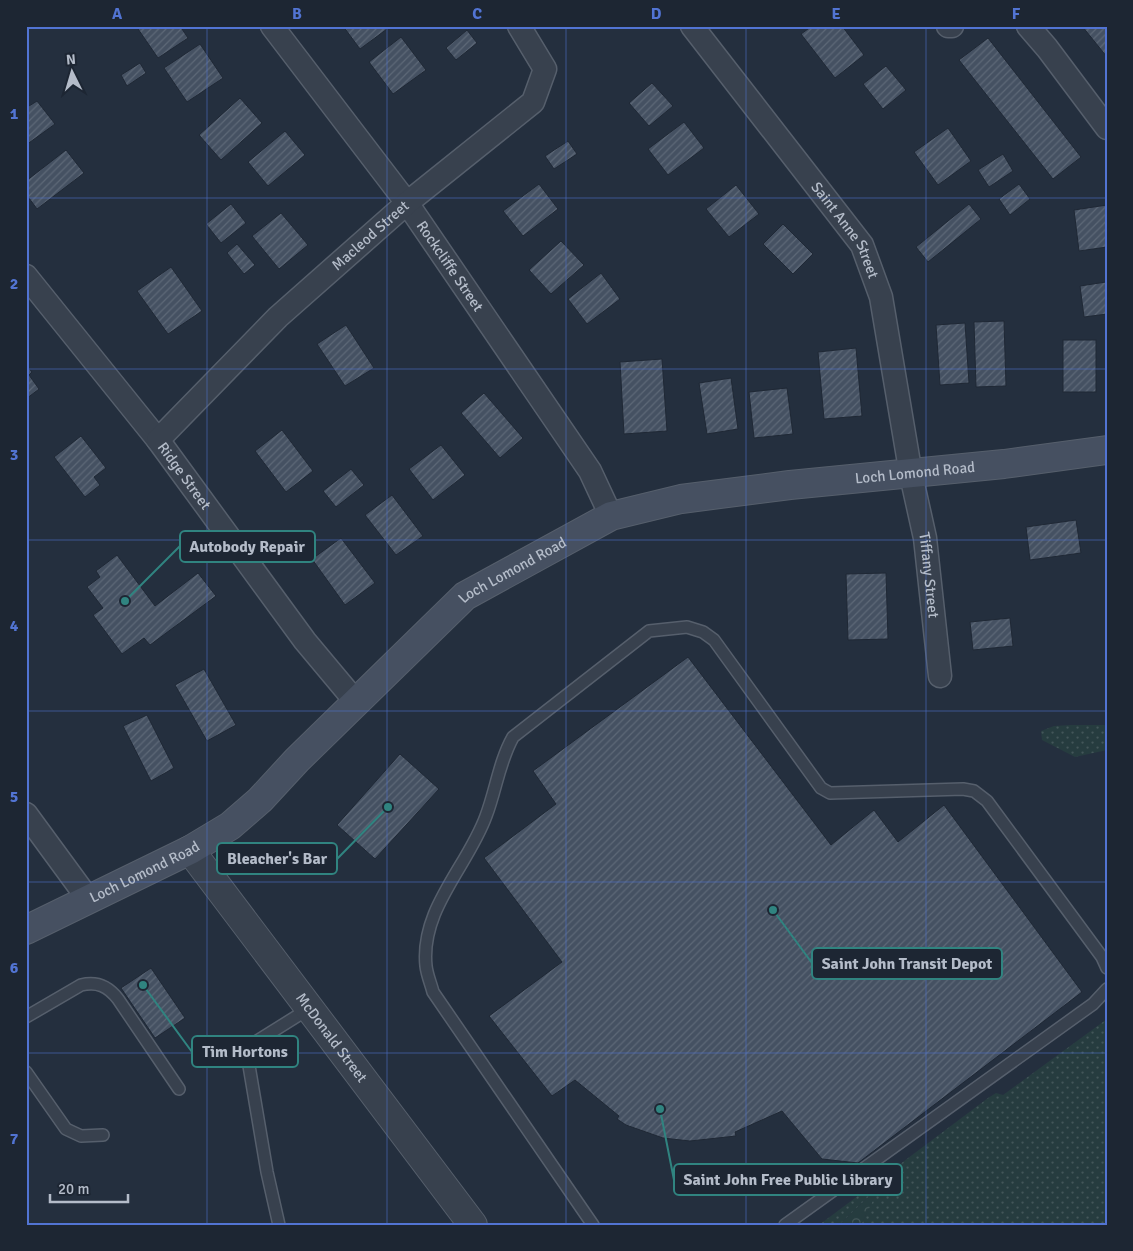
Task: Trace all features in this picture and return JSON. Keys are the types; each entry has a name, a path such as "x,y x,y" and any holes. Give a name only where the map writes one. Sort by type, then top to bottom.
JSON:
{"main road":[{"name":"Loch Lomond Road","path":"26,930 190,850 230,826 260,800 356,702 465,596 611,516 690,498 790,485 910,475 1107,450"}],"street":[{"name":"Rockcliffe Street","path":"272,26 408,203 590,471 611,516"},
{"name":"Macleod Street","path":"158,440 278,316 408,203 533,102 546,69 519,26"},
{"name":"Saint Anne Street","path":"692,26 862,244 881,297 910,475"},
{"path":"1028,26 1048,48 1107,128"},
{"name":"Ridge Street","path":"26,276 158,440 305,641 356,702"},
{"name":"Tiffany Street","path":"910,475 925,538 940,676"},
{"path":"26,814 89,900"},
{"name":"McDonald Street","path":"190,850 474,1225"}],"lane":[{"path":"593,1225 432,992 426,966 428,938 436,910 486,817 505,752 513,737 649,631 687,627 703,632 714,640 820,788 830,793 963,789 974,791 987,801 1102,957 1107,968"},
{"path":"26,1017 81,985 88,983 105,986 118,999 179,1089"},
{"path":"785,1225 1085,1009 1107,989"},
{"path":"279,1225 265,1163 246,1048 310,1008"},
{"path":"26,1072 66,1129 81,1136 104,1135"}],"green space":[{"path":"1107,725 1107,750 1075,757 1042,740 1041,731 1054,726"},
{"path":"1107,1019 1107,1225 861,1225 879,1187 839,1225 819,1225 988,1098 996,1093 1003,1095"},
{"path":"880,1186 861,1225 839,1225"}],"building":[{"path":"136,26 180,26 188,38 158,58"},
{"path":"343,26 385,26 387,29 360,49"},
{"path":"812,26 842,26 864,55 835,78 801,34"},
{"path":"1082,26 1107,26 1107,57"},
{"path":"467,30 477,43 456,60 446,48"},
{"path":"401,37 426,70 393,94 369,62"},
{"path":"988,38 1081,157 1053,179 959,60"},
{"path":"200,44 223,78 187,102 164,68"},
{"path":"140,63 146,73 127,86 121,75"},
{"path":"886,66 906,90 883,109 863,84"},
{"path":"652,83 673,106 649,126 629,103"},
{"path":"240,98 262,123 221,160 199,135"},
{"path":"37,101 55,124 26,145 26,108"},
{"path":"684,122 704,148 668,175 648,149"},
{"path":"948,128 971,161 938,185 914,152"},
{"path":"285,131 305,155 268,186 248,162"},
{"path":"568,141 577,154 554,169 545,156"},
{"path":"66,150 84,173 37,209 26,194 26,181"},
{"path":"1003,154 1013,171 989,187 978,170"},
{"path":"539,184 558,209 523,236 503,211"},
{"path":"1019,184 1030,199 1010,215 999,199"},
{"path":"736,185 759,214 729,237 706,209"},
{"path":"231,204 246,223 221,243 206,224"},
{"path":"969,204 981,219 928,262 916,247"},
{"path":"1107,205 1107,247 1079,251 1074,210"},
{"path":"281,213 308,245 279,269 252,236"},
{"path":"783,224 813,254 793,274 763,244"},
{"path":"561,241 584,265 551,294 529,270"},
{"path":"237,244 255,265 244,274 227,253"},
{"path":"171,267 202,311 168,334 137,291"},
{"path":"601,273 620,299 587,324 568,299"},
{"path":"1106,282 1107,314 1084,317 1080,286"},
{"path":"1004,321 1006,386 976,387 974,322"},
{"path":"965,323 969,383 940,385 936,325"},
{"path":"346,325 374,368 345,386 317,344"},
{"path":"1063,340 1096,340 1096,392 1063,392"},
{"path":"856,348 862,416 824,419 818,352"},
{"path":"662,359 667,431 624,434 620,362"},
{"path":"26,365 32,372 29,375 39,389 26,399"},
{"path":"731,378 738,429 707,434 699,383"},
{"path":"787,388 793,434 754,438 749,392"},
{"path":"484,393 523,438 500,458 461,413"},
{"path":"282,430 313,471 286,492 255,451"},
{"path":"81,436 106,468 94,477 100,485 85,497 54,457"},
{"path":"441,445 465,475 433,500 409,469"},
{"path":"351,469 364,485 336,507 323,491"},
{"path":"392,495 423,536 396,555 365,515"},
{"path":"1076,520 1081,553 1030,560 1026,527"},
{"path":"341,538 375,583 345,605 312,559"},
{"path":"117,555 155,606 198,573 216,596 150,645 144,638 122,654 93,615 103,608 87,587 100,577 96,571"},
{"path":"886,573 888,639 848,640 846,574"},
{"path":"1010,618 1013,646 973,650 970,622"},
{"path":"688,657 831,845 874,810 898,842 944,805 1082,992 858,1163 822,1159 782,1111 735,1132 736,1136 690,1141 663,1138 626,1125 617,1119 619,1116 575,1080 552,1096 489,1016 562,962 484,858 556,804 533,771"},
{"path":"204,669 236,725 207,741 175,685"},
{"path":"147,715 174,768 151,781 123,726"},
{"path":"400,754 439,789 375,859 337,825"},
{"path":"151,968 185,1018 155,1038 121,988"}],"place":[{"name":"Autobody Repair","path":"125,601"},
{"name":"Bleacher's Bar","path":"388,807"},
{"name":"Saint John Transit Depot","path":"773,910"},
{"name":"Tim Hortons","path":"143,985"},
{"name":"Saint John Free Public Library","path":"660,1109"}]}
